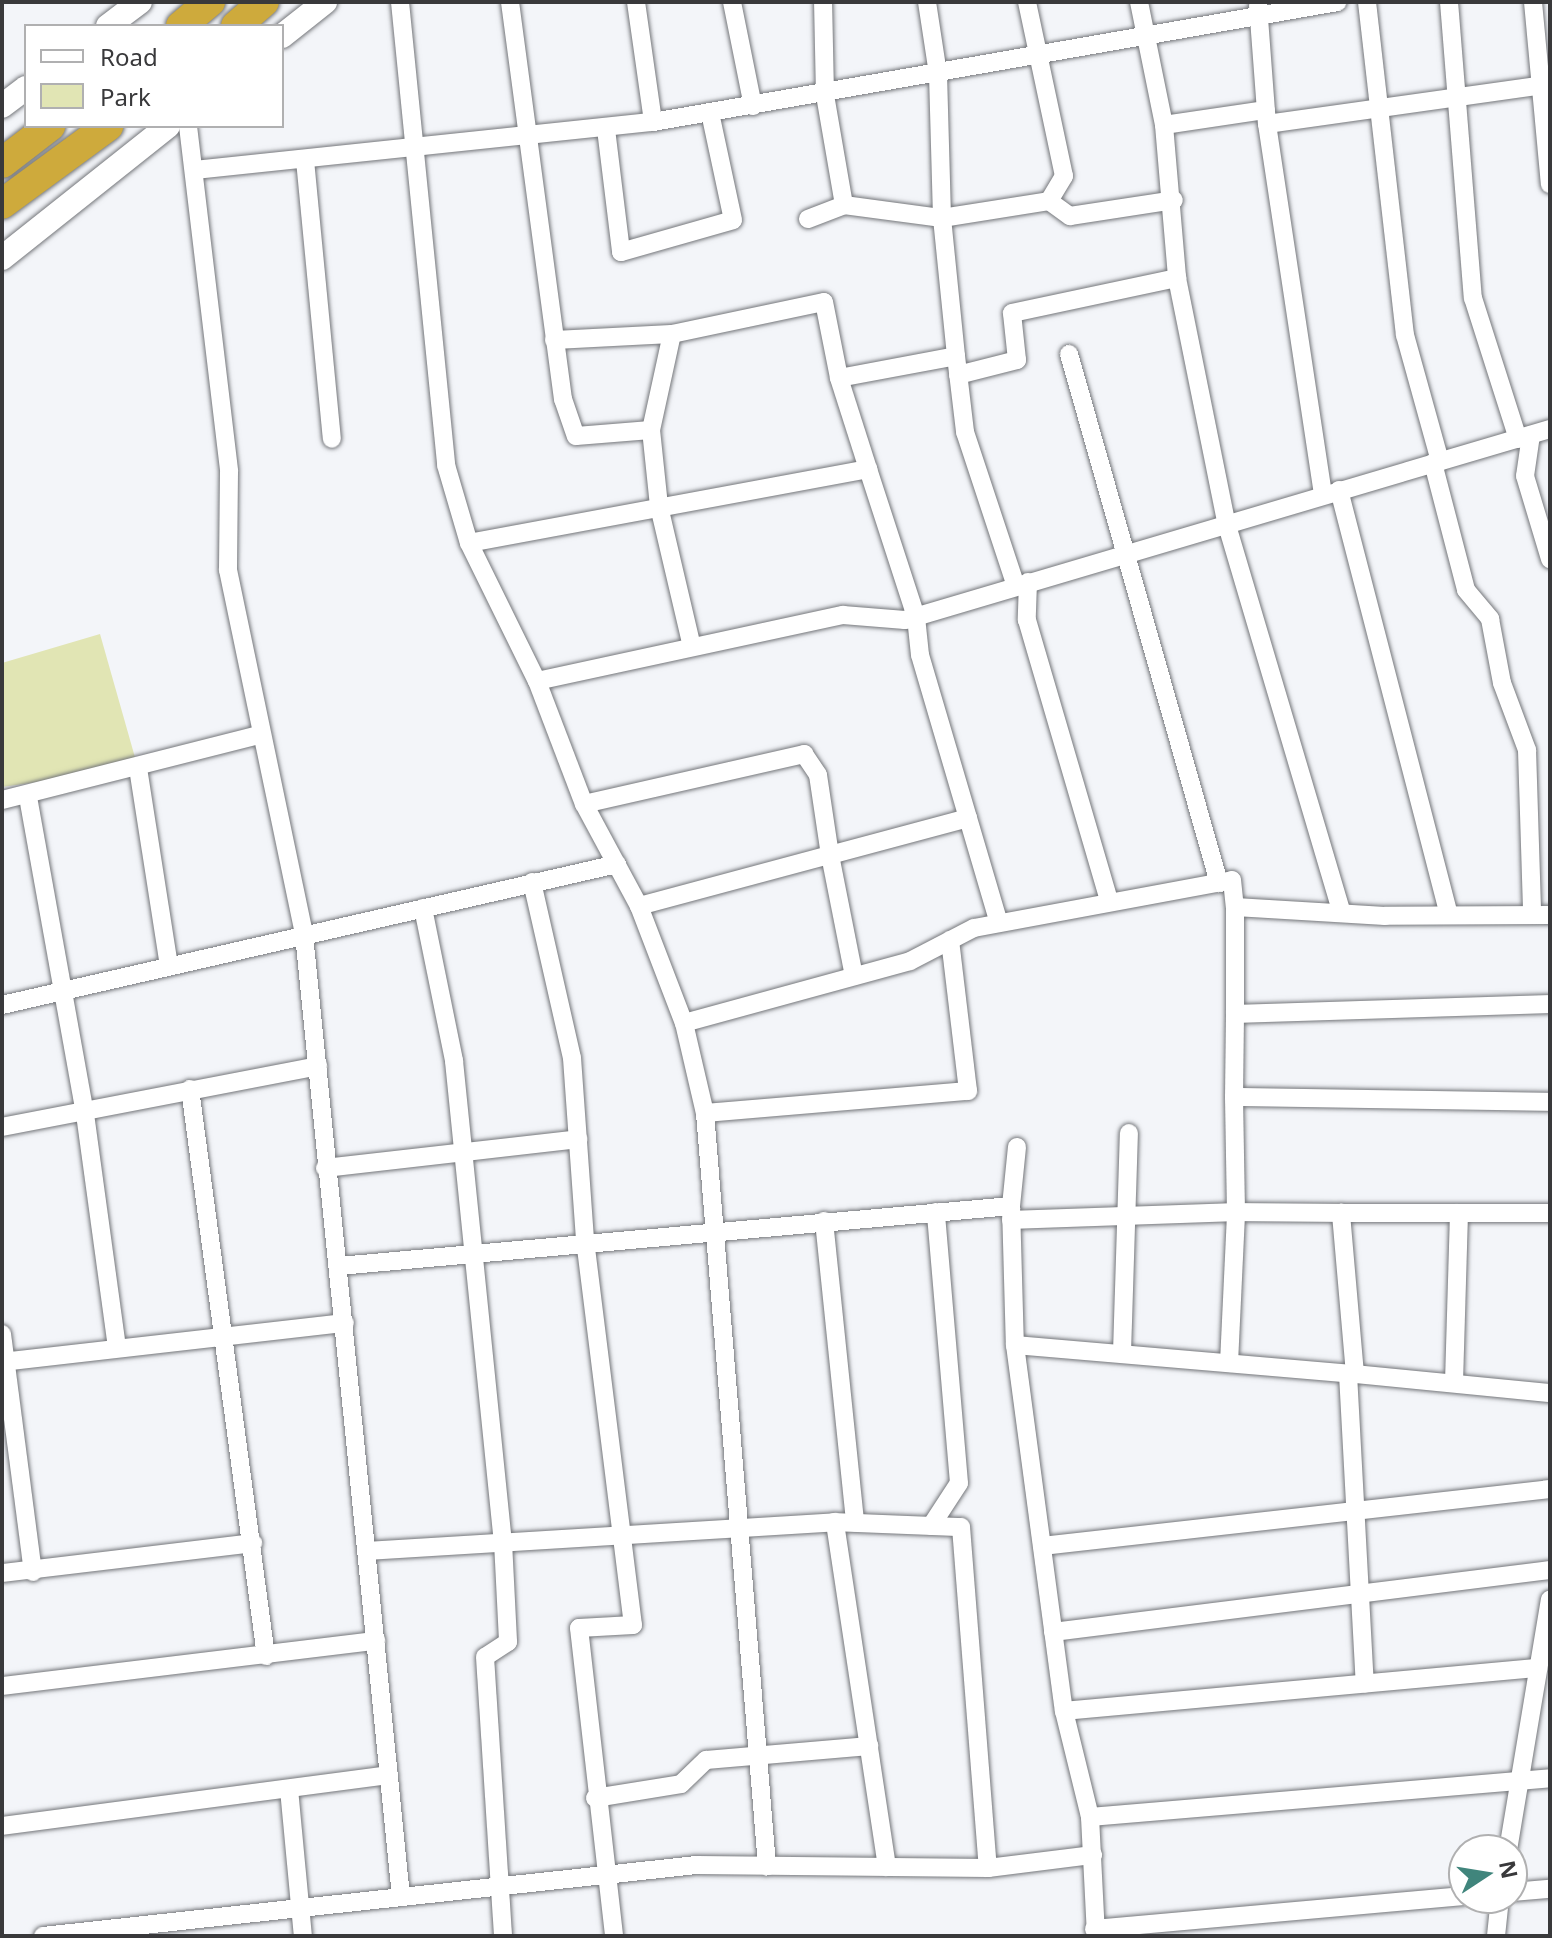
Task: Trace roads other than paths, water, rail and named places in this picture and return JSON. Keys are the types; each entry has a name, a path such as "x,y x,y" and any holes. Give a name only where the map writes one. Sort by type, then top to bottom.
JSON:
{"highway":[{"path":"183,24 210,2"},
{"path":"238,24 264,2"},
{"path":"2,163 47,128"},
{"path":"2,204 105,128"}],"street":[{"path":"111,24 140,2"},
{"path":"284,34 325,2"},
{"path":"400,2 446,465 469,543 537,681 584,804 639,906 684,1023 705,1113 767,1866"},
{"path":"510,2 554,340 576,436 651,430"},
{"path":"636,2 653,122"},
{"path":"732,2 753,106"},
{"path":"823,2 825,95 844,205"},
{"path":"927,2 938,74 942,218 965,432 1022,584 1027,620 1109,901"},
{"path":"1027,2 1064,176 1049,201"},
{"path":"1139,2 1164,125 1174,200 1177,278 1226,522 1341,910"},
{"path":"194,170 606,129 825,95 1144,35 1258,8 1338,2"},
{"path":"1235,907 1341,910 1385,916 1448,912 1541,914 1527,750 1502,683 1490,619 1466,590 1405,335 1367,2"},
{"path":"1449,2 1473,298 1524,437 1525,476 1550,559"},
{"path":"1533,2 1546,85 1550,184"},
{"path":"1258,8 1267,117 1331,492 1448,912"},
{"path":"1164,125 1379,111 1546,85"},
{"path":"2,106 24,90"},
{"path":"606,129 621,252 733,220 710,113"},
{"path":"2,258 165,128"},
{"path":"188,128 229,472 228,570 259,735 304,935 325,1168 345,1323 401,1896"},
{"path":"305,160 332,439"},
{"path":"808,219 844,205 942,218 1049,201 1070,216 1174,200"},
{"path":"839,378 1017,360 1012,313 1177,278"},
{"path":"554,340 672,334 824,302 839,378 916,617 920,655 999,923"},
{"path":"672,334 651,430 659,506 692,647"},
{"path":"1069,354 1219,883"},
{"path":"537,681 843,615 916,617 1226,522 1550,429"},
{"path":"469,543 868,469"},
{"path":"2,800 28,797 259,735"},
{"path":"584,804 804,754 818,775 854,976"},
{"path":"138,768 169,965"},
{"path":"28,797 59,993 85,1114 117,1348"},
{"path":"639,906 968,818"},
{"path":"2,1005 617,864"},
{"path":"684,1023 910,961 950,940 999,923 1232,880 1235,907 1236,1212 1229,1363"},
{"path":"532,882 572,1058 585,1240 633,1625 579,1628 603,1875 614,1936"},
{"path":"423,908 454,1061 470,1252 503,1542 508,1642 485,1657 503,1936"},
{"path":"705,1113 968,1091 950,940"},
{"path":"1235,1014 1550,1004"},
{"path":"2,1127 85,1114 190,1089 318,1066"},
{"path":"190,1089 266,1656"},
{"path":"1234,1097 1550,1102"},
{"path":"1122,1353 1129,1133"},
{"path":"325,1168 462,1156 578,1139"},
{"path":"1017,1147 1011,1213 1015,1345 1064,1711 1090,1817 1095,1933 1448,1898"},
{"path":"339,1266 585,1240 936,1212 1126,1216 1236,1212 1550,1213"},
{"path":"931,1526 959,1483 936,1212"},
{"path":"1341,1213 1360,1510 1359,1594 1365,1684"},
{"path":"1454,1382 1459,1213"},
{"path":"824,1221 855,1522"},
{"path":"4,1362 345,1323"},
{"path":"2,1334 33,1572"},
{"path":"1015,1345 1550,1393"},
{"path":"1042,1546 1550,1489"},
{"path":"367,1551 835,1522 961,1527 988,1868"},
{"path":"835,1522 887,1867"},
{"path":"2,1573 33,1572 253,1543"},
{"path":"1053,1632 1550,1570"},
{"path":"1511,1834 1542,1662 1550,1599"},
{"path":"2,1686 376,1641"},
{"path":"1064,1711 1365,1684 1542,1662"},
{"path":"595,1798 681,1784 706,1760 869,1746"},
{"path":"2,1826 389,1775"},
{"path":"1090,1817 1550,1778"},
{"path":"289,1789 303,1936"},
{"path":"43,1936 697,1865 988,1868 1093,1855"},
{"path":"1528,1891 1550,1889"},
{"path":"1496,1936 1498,1914"}]}
